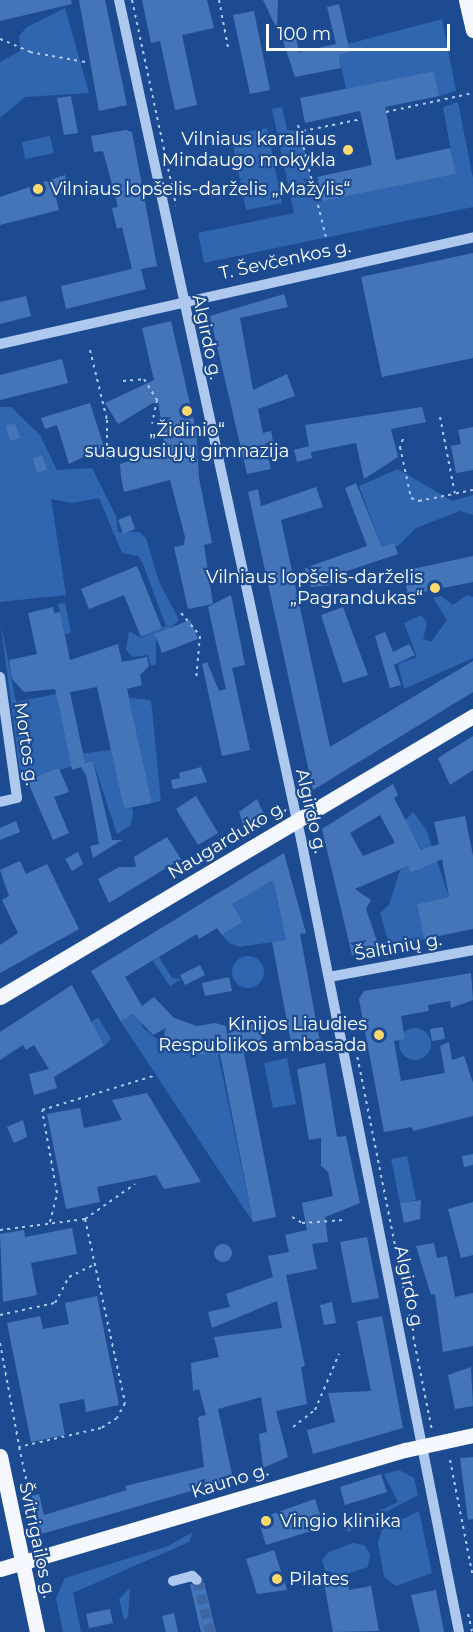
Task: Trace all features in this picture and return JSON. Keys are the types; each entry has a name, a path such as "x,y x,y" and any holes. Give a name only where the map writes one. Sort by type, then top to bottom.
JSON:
{"main road":[{"path":"466,0 473,30"},
{"name":"Naugarduko g.","path":"0,997 473,716"},
{"name":"Kauno g.","path":"0,1569 421,1445 473,1435"},
{"name":"Švitrigailos g.","path":"0,1456 3,1482 37,1632"}],"street":[{"name":"Algirdo g.","path":"119,0 329,977 459,1632"},
{"name":"T. Ševčenkos g.","path":"0,344 183,299 473,237"},
{"name":"Mortos g.","path":"0,677 17,798 0,802"},
{"name":"Šaltinių g.","path":"329,977 473,950"},
{"path":"173,1581 192,1576 197,1580"}],"path":[{"path":"219,0 228,47"},
{"path":"0,39 30,52 85,62"},
{"path":"386,112 473,93"},
{"path":"303,131 362,119"},
{"path":"298,125 303,131 326,237"},
{"path":"90,350 107,420 107,459"},
{"path":"123,381 144,379 157,400 152,423"},
{"path":"440,417 455,494"},
{"path":"403,439 399,447 411,498 419,501 473,490"},
{"path":"181,612 200,636 196,680"},
{"path":"50,1222 57,1193 42,1110 153,1076"},
{"path":"0,1230 85,1219 135,1184"},
{"path":"292,1217 303,1223 344,1220"},
{"path":"20,1447 101,1428 123,1412 125,1403 85,1219"},
{"path":"0,1315 55,1303 69,1277 95,1265"},
{"path":"0,1343 28,1488"},
{"path":"293,1427 315,1410 339,1354"},
{"path":"450,1460 473,1577"}],"shaded area":[{"path":"65,8 89,93 25,97 0,118 0,62 20,51 19,36 27,27"},
{"path":"442,19 456,91 439,96 434,71 346,89 339,55 350,52 348,44"},
{"path":"458,102 473,178 473,207 204,263 198,233 294,213 272,109 282,107 287,130 300,131 316,202 455,174 443,107"},
{"path":"267,128 282,203 246,210 231,135"},
{"path":"50,136 54,153 25,159 22,142"},
{"path":"0,407 11,407 40,435 57,470 92,468 116,516 118,532 139,532 146,538 159,582 179,620 156,640 156,664 151,666 148,655 133,657 126,650 129,631 141,638 166,626 143,564 138,556 122,553 99,498 72,503 51,499 66,595 0,602"},
{"path":"398,469 452,501 473,495 473,515 460,511 416,528 398,546 382,547 359,486"},
{"path":"467,595 473,597 473,658 404,689 398,664 417,657 404,623 421,615 427,623 423,639 431,642 447,620 433,598 441,596 453,605"},
{"path":"65,603 71,632 65,635 58,604"},
{"path":"0,618 16,702 56,694 69,755 111,750 124,809 132,808 133,813 131,825 117,834 93,761 21,780"},
{"path":"129,698 151,700 161,801 152,803"},
{"path":"413,812 426,829 449,897 417,904 424,939 390,947 380,913 389,905 400,870 408,866 412,873 430,864 405,821"},
{"path":"277,875 274,886 286,940 240,947 229,943 222,935 243,922 232,904"},
{"path":"248,956 259,961 264,972 259,983 248,988 237,983 232,972 237,961"},
{"path":"159,957 172,978 182,979 170,986 153,961"},
{"path":"137,1012 143,1028 171,1050 218,1054 253,1222 121,1022"},
{"path":"98,1017 111,1039 104,1046 90,1023"},
{"path":"415,1028 427,1032 431,1044 427,1056 415,1060 403,1056 399,1044 403,1032"},
{"path":"287,1058 296,1104 273,1108 264,1063"},
{"path":"407,1156 416,1200 400,1203 391,1159"},
{"path":"399,1470 414,1478 418,1495 348,1532 345,1527 398,1502 384,1474"},
{"path":"419,1511 432,1573 396,1586 384,1577 378,1543 382,1529"},
{"path":"193,1532 189,1542 73,1593 81,1632 63,1632 56,1598 65,1578 168,1546"},
{"path":"353,1543 364,1545 370,1554 368,1567 341,1576 325,1570 322,1560 329,1552"},
{"path":"130,1588 128,1618 124,1619 119,1599"}],"building":[{"path":"0,0 71,0 72,4 0,21"},
{"path":"79,0 105,0 127,105 99,111"},
{"path":"142,0 207,0 214,28 182,35 197,105 175,110 160,41 151,43"},
{"path":"263,0 278,0 277,29"},
{"path":"339,4 350,52 339,55 341,68 295,77 283,41 296,38 299,52 336,44 327,7"},
{"path":"254,11 270,90 250,94 233,15"},
{"path":"434,71 439,96 385,107 396,160 450,148 456,174 322,201 317,177 372,165 360,111 305,123 300,98"},
{"path":"71,96 78,133 64,135 57,98"},
{"path":"126,130 132,132 157,266 141,269 146,289 66,309 61,286 132,269 122,227 117,229 112,208 118,207 103,151 94,152 91,136"},
{"path":"65,175 69,191 55,194 59,210 0,225 0,197"},
{"path":"473,253 473,358 382,377 361,277"},
{"path":"284,294 288,307 240,318 253,390 287,374 295,396 258,409 263,433 271,431 273,442 265,443 271,469 247,474 210,316"},
{"path":"26,296 31,316 0,324 0,302"},
{"path":"171,321 196,430 199,478 212,543 204,545 213,604 188,609 174,547 184,545 185,537 170,480 124,492 121,477 120,464 165,449 158,400 118,424 105,403 154,380 142,328"},
{"path":"62,359 68,383 0,400 0,375"},
{"path":"90,403 104,447 69,464 57,425 45,429 41,418"},
{"path":"422,407 426,422 391,429 398,457 364,479 356,443 311,452 312,458 297,462 294,450 309,446 305,425"},
{"path":"15,423 20,438 10,441 6,426"},
{"path":"473,427 473,470 456,473 451,446 461,444 458,430"},
{"path":"42,455 47,470 37,473 33,458"},
{"path":"356,483 382,547 394,543 398,554 344,572 346,579 333,585 311,587 305,568 367,546 345,488"},
{"path":"316,487 323,507 281,520 330,747 473,661 473,692 313,790 248,492 258,489 261,506"},
{"path":"130,515 135,529 123,534 118,520"},
{"path":"473,556 473,582 408,595 403,571"},
{"path":"137,566 162,628 141,637 124,595 89,609 81,589"},
{"path":"231,595 245,665 232,668 250,750 222,756 202,664 207,662 219,691 226,689 208,607"},
{"path":"53,607 54,613 60,612 70,660 118,644 122,662 147,657 149,666 140,675 142,685 127,689 152,803 124,809 97,687 70,692 85,763 93,761 112,840 122,840 93,858 90,846 99,844 86,775 81,767 72,770 55,689 24,692 12,679 9,660 37,654 28,613"},
{"path":"343,607 368,675 343,683 321,615"},
{"path":"190,620 198,639 162,653 155,634"},
{"path":"385,632 393,652 409,644 415,655 394,665 401,685 390,688 375,636"},
{"path":"473,736 473,770 450,785 438,758"},
{"path":"201,767 207,782 173,789 171,780 180,778 179,773"},
{"path":"59,768 69,792 54,797 69,833 53,840 27,780"},
{"path":"393,784 398,795 394,798 421,850 439,844 434,822 465,816 473,856 473,929 424,939 417,904 449,897 442,859 411,873 408,866 355,889 371,900 366,909 380,950 352,955 322,829","holes":["380,815 395,843 363,856 350,833"]},
{"path":"196,796 218,833 198,845 176,809"},
{"path":"257,799 266,819 244,827 239,812"},
{"path":"16,821 20,832 0,840 0,828"},
{"path":"167,837 181,859 109,903 98,879 119,867 136,867 134,857"},
{"path":"78,852 83,864 72,871 65,859"},
{"path":"284,853 306,933 300,934 320,1042 292,1048 272,942 286,940 273,880 232,904 243,922 222,935 217,928 199,939 197,934 125,977 142,1006 154,997 174,1018 197,1026 215,1023 226,1026 227,1034 258,1022 262,1040 242,1044 276,1217 253,1222 220,1054 200,1054 196,1038 188,1053 168,1046 162,1043 166,1028 153,1035 133,1014 121,1022 91,971"},
{"path":"20,861 26,874 47,864 79,929 0,973 0,945 18,933 2,900 9,896 0,870"},
{"path":"200,965 205,975 185,985 180,975"},
{"path":"471,973 473,1000 451,1008 450,1001 428,1005 429,1011 401,1016 405,1039 394,1041 401,1081 445,1073 440,1046 449,1042 452,1060 464,1056 473,1083 473,1116 413,1131 412,1127 384,1132 359,999 364,991"},
{"path":"229,977 232,991 205,996 202,983"},
{"path":"72,985 104,1046 54,1077 57,1088 34,1095 29,1074 49,1069 34,1045 26,1050 23,1045 0,1060 0,1032"},
{"path":"443,1027 445,1039 432,1041 430,1029"},
{"path":"325,1063 337,1137 346,1136 360,1203 325,1217 328,1242 312,1244 317,1269 286,1275 305,1366 301,1367 307,1404 276,1411 288,1457 263,1468 259,1434 267,1432 261,1397 218,1409 233,1479 38,1535 32,1496 39,1494 44,1515 127,1490 125,1486 204,1467 198,1417 206,1415 199,1389 193,1391 191,1363 219,1357 214,1337 282,1328 277,1301 212,1328 208,1312 230,1307 226,1294 273,1277 268,1256 289,1252 285,1235 307,1230 302,1203 333,1196 328,1172 321,1166 321,1138 309,1140 297,1069"},
{"path":"147,1093 201,1182 164,1189 156,1175 97,1187 100,1202 66,1209 47,1114 80,1108 84,1128 122,1120 112,1100"},
{"path":"23,1120 27,1137 14,1143 7,1127"},
{"path":"473,1154 473,1165 464,1167 462,1156"},
{"path":"421,1200 420,1219 404,1223 400,1203"},
{"path":"473,1202 473,1255 461,1258 448,1209"},
{"path":"72,1228 77,1254 31,1263 37,1295 3,1302 0,1234 24,1230 25,1237"},
{"path":"367,1237 379,1298 352,1303 340,1242"},
{"path":"434,1243 437,1258 447,1256 455,1297 473,1293 473,1346 443,1352 435,1294 431,1295 416,1246"},
{"path":"219,1244 227,1244 232,1249 230,1260 219,1262 214,1257 214,1249"},
{"path":"97,1296 119,1405 86,1412 84,1399 59,1404 65,1435 31,1442 7,1323 40,1316 43,1329 69,1324 65,1303"},
{"path":"332,1302 336,1323 324,1325 320,1305"},
{"path":"382,1316 403,1428 313,1454 307,1430 335,1422 328,1393 371,1391 357,1321"},
{"path":"471,1367 473,1406 455,1409 448,1375"},
{"path":"473,1457 473,1519 468,1520 460,1458"},
{"path":"381,1474 387,1492 345,1505 340,1487"},
{"path":"315,1499 324,1527 266,1545 258,1519"},
{"path":"274,1550 287,1590 257,1594 246,1559"},
{"path":"347,1579 349,1590 371,1586 379,1631 333,1632 324,1583"},
{"path":"204,1582 216,1632 201,1632 190,1584 199,1587"},
{"path":"436,1590 444,1632 420,1632 411,1595"},
{"path":"110,1609 113,1623 89,1628 86,1614"},
{"path":"174,1613 178,1632 166,1632 162,1616"}],"tunnel":[{"path":"197,1580 210,1632"}],"place":[{"name":"Vilniaus karaliaus Mindaugo mokykla","path":"348,150"},
{"name":"Vilniaus lopšelis-darželis „Mažylis“","path":"38,189"},
{"name":"„Židinio“ suaugusiųjų gimnazija","path":"187,411"},
{"name":"Vilniaus lopšelis-darželis „Pagrandukas“","path":"435,588"},
{"name":"Kinijos Liaudies Respublikos ambasada","path":"379,1035"},
{"name":"Vingio klinika","path":"266,1521"},
{"name":"Pilates","path":"277,1579"}]}
